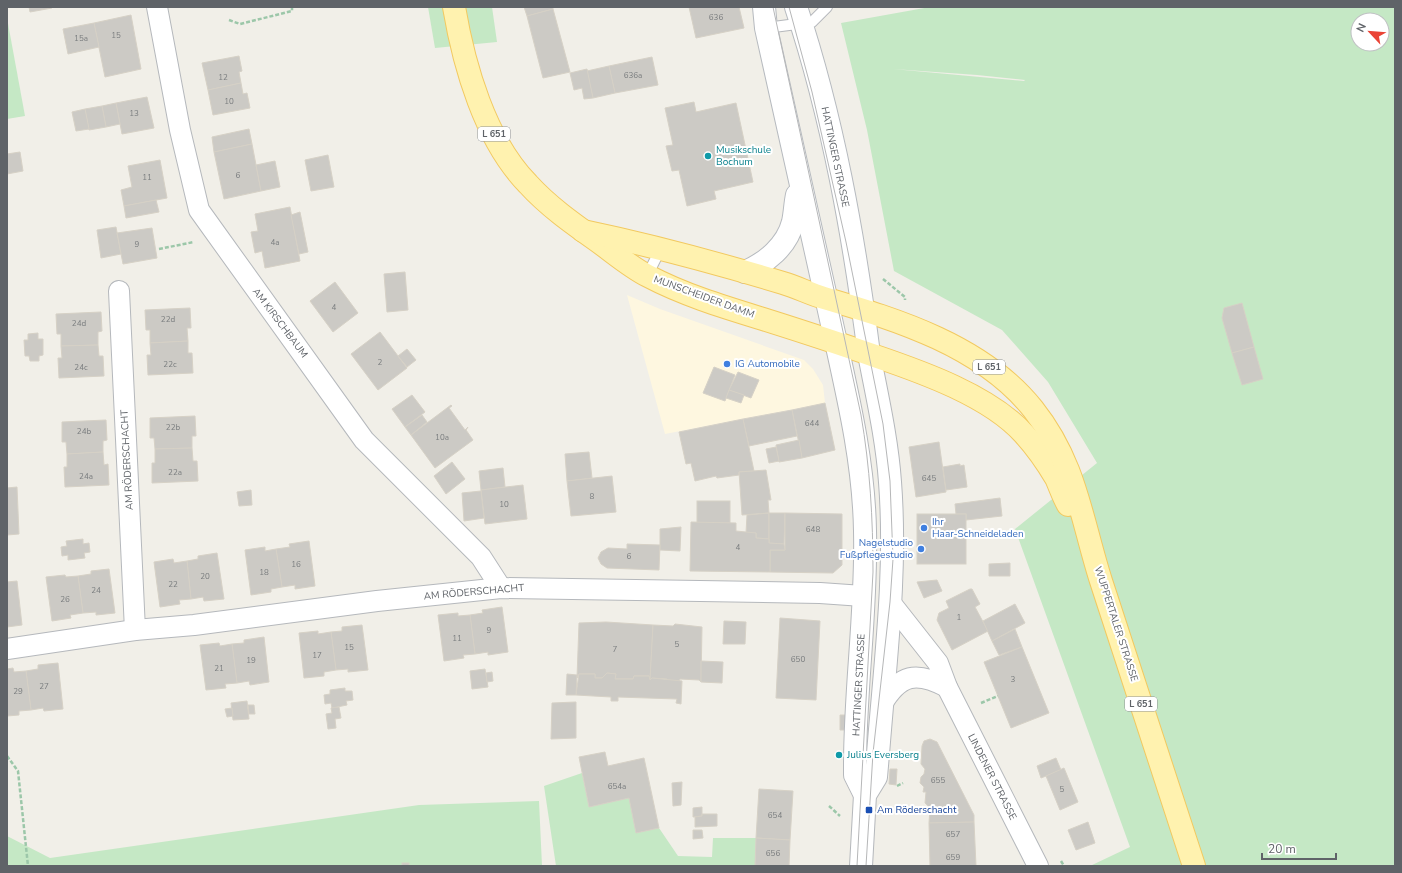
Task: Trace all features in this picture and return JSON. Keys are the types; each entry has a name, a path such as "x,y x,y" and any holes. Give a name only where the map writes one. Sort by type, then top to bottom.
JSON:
{"main road":[{"name":"MUNSCHEIDER DAMM","path":"454,7 458,31 471,78 486,119 503,152 526,183 553,209 647,276 697,297 836,342"},
{"name":"MUNSCHEIDER DAMM","path":"583,231 661,248 745,272 825,298"},
{"name":"L 651","path":"825,298 863,310"},
{"name":"WUPPERTALER STRASSE","path":"863,310 938,338 986,365 1031,407 1050,432 1064,457 1076,487 1089,543 1194,866"},
{"name":"L 651","path":"836,342 869,354"},
{"name":"WUPPERTALER STRASSE","path":"869,354 946,383 998,412 1023,433 1056,479 1063,496 1089,543"}],"street":[{"name":"AM KIRSCHBAUM","path":"157,7 178,123 195,200 199,210 217,237 238,263 251,285 364,440 481,557 501,588"},
{"name":"HATTINGER STRASSE","path":"764,7 766,28 852,414 862,472 865,531 854,770 865,795 862,866"},
{"name":"HATTINGER STRASSE","path":"798,16 823,99 846,210 869,354 883,424 890,481 893,559 882,704 876,777 865,795"},
{"name":"HATTINGER STRASSE","path":"745,272 756,267 781,248 793,224 799,180"},
{"name":"AM RÖDERSCHACHT","path":"119,291 135,630"},
{"name":"AM RÖDERSCHACHT","path":"7,649 135,630 194,626 377,601 501,588 812,593 863,596"},
{"path":"863,596 890,602"},
{"name":"LINDENER STRASSE","path":"890,602 938,663 947,687 1038,866"},
{"path":"882,704 890,690 904,678 919,677 931,679 947,687"}],"lane":[{"path":"766,28 798,16 812,22 827,7"},
{"path":"647,276 661,248"}],"path":[{"path":"229,20 240,24 292,11 292,7"},
{"path":"159,249 217,237"},
{"path":"977,705 998,696"},
{"path":"7,756 18,771 28,866"}],"shaded area":[{"name":"IG Automobile","path":"627,295 660,309 804,360 813,369 823,385 825,403 665,434"}],"green space":[{"path":"428,7 492,7 497,42 435,48"},
{"path":"930,7 1395,7 1395,866 1090,866 1130,847 1015,529 1097,463 1048,382 1002,330 894,271 867,130 841,23","holes":["893,69 977,75 1025,80"]},
{"path":"7,18 25,116 7,119"},
{"path":"582,773 589,807 629,798 636,833 659,828 678,856 712,857 713,838 756,838 755,866 556,866 544,786"},
{"path":"539,801 542,866 7,866 7,836 50,858 419,805"}],"building":[{"path":"29,7 51,7 52,8 30,12"},
{"path":"524,7 553,7 553,9 527,16"},
{"path":"689,7 739,7 744,28 696,38"},
{"path":"553,9 570,72 543,78 527,16"},
{"path":"131,15 141,69 105,77 94,23"},
{"path":"94,23 99,47 68,54 63,29"},
{"path":"239,56 242,71 239,72 241,83 208,90 202,63"},
{"path":"652,57 658,85 615,93 609,66"},
{"path":"609,66 615,93 593,98 587,71"},
{"path":"587,69 593,98 584,99 582,88 574,90 570,73"},
{"path":"241,83 243,94 247,93 250,108 213,115 208,90"},
{"path":"147,97 154,128 122,134 116,103"},
{"name":"Musikschule Bochum","path":"694,102 696,112 736,103 753,182 714,191 716,199 687,206 679,170 672,171 666,146 673,145 665,108"},
{"path":"116,103 120,124 106,127 102,106"},
{"path":"102,106 106,127 89,130 85,109"},
{"path":"85,109 89,129 76,131 72,112"},
{"path":"249,129 252,144 214,152 212,137"},
{"path":"252,144 261,191 224,199 214,152"},
{"path":"20,152 23,171 7,174 7,154"},
{"path":"328,155 334,187 311,191 305,160"},
{"path":"160,160 167,198 124,206 121,190 132,187 128,166"},
{"path":"275,161 280,187 261,191 256,165"},
{"path":"156,200 159,212 126,218 124,206"},
{"path":"290,207 300,261 265,268 262,251 255,253 251,232 258,231 255,214"},
{"path":"300,212 308,252 299,254 291,215"},
{"path":"116,227 121,254 101,258 97,230"},
{"path":"152,228 157,258 123,264 117,233"},
{"path":"405,272 408,310 387,312 384,274"},
{"path":"335,282 358,313 333,332 310,301"},
{"path":"1242,303 1254,347 1232,353 1222,318 1224,308"},
{"path":"190,308 191,328 187,328 188,341 150,343 150,330 146,330 145,310"},
{"path":"101,312 102,331 98,332 98,345 61,346 61,334 57,334 56,314"},
{"path":"380,332 407,368 378,390 351,354"},
{"path":"38,333 38,339 43,339 43,355 39,356 39,361 30,361 29,356 25,356 24,340 28,340 28,334"},
{"path":"188,341 188,353 192,353 193,373 148,375 147,355 151,355 150,343"},
{"path":"98,345 99,356 103,356 104,376 59,378 58,358 62,358 61,346"},
{"path":"1254,347 1263,379 1242,385 1232,353"},
{"path":"407,349 416,360 407,367 398,356"},
{"path":"714,367 735,375 725,401 703,393"},
{"path":"738,372 759,380 751,398 729,390"},
{"path":"729,390 744,395 741,403 726,398"},
{"path":"412,395 425,412 405,427 392,409"},
{"path":"825,403 835,450 802,458 792,410"},
{"path":"451,405 452,406 449,408 465,430 468,427 466,430 473,440 435,468 411,435"},
{"path":"792,410 797,436 749,446 743,419"},
{"path":"422,415 427,422 411,435 405,427"},
{"path":"195,416 196,436 192,436 192,448 155,449 154,438 150,438 150,418"},
{"path":"743,419 754,471 739,472 739,475 717,478 716,476 695,481 691,463 686,464 679,432"},
{"path":"106,420 107,440 103,441 103,452 67,454 66,442 62,442 62,422"},
{"path":"799,440 802,458 779,462 776,445"},
{"path":"939,442 946,492 916,497 909,447"},
{"path":"776,447 779,461 769,463 766,449"},
{"path":"192,448 193,461 197,461 198,481 152,483 152,463 155,463 155,449"},
{"path":"103,452 104,465 108,464 109,485 65,487 64,467 67,467 67,454"},
{"path":"589,452 592,478 567,481 565,454"},
{"path":"452,462 465,479 446,494 434,476"},
{"path":"960,464 960,466 964,465 967,487 946,490 943,467"},
{"path":"503,468 505,487 481,490 479,471"},
{"path":"766,470 771,500 768,500 769,513 742,515 739,472"},
{"path":"612,476 616,512 571,516 567,481"},
{"path":"523,485 527,519 485,524 481,490"},
{"path":"17,487 19,534 7,535 7,488"},
{"path":"251,490 252,505 239,506 237,492"},
{"path":"481,491 484,518 464,521 462,493"},
{"path":"1000,498 1002,516 966,520 966,514 956,514 955,504"},
{"path":"697,501 730,501 730,523 697,523"},
{"path":"769,513 769,539 756,538 756,533 746,533 747,515"},
{"path":"769,513 785,513 784,544 769,543"},
{"path":"785,513 842,514 842,565 833,573 770,572 770,550 785,550"},
{"path":"917,514 966,514 966,564 917,564"},
{"path":"691,522 736,523 736,531 756,533 756,538 769,539 769,543 784,544 785,550 770,550 770,572 690,571"},
{"path":"681,527 680,551 660,550 660,529"},
{"path":"83,539 83,544 89,543 90,552 84,553 85,558 68,560 68,555 62,556 61,547 67,546 66,541"},
{"path":"309,541 315,586 295,589 295,585 282,587 276,549 290,547 289,544"},
{"path":"627,544 660,545 659,570 607,568 601,564 598,558 601,552 608,548 627,549"},
{"path":"265,547 265,551 276,549 282,587 271,589 271,592 251,595 245,550"},
{"path":"217,553 224,599 204,601 203,597 191,599 187,561 198,559 198,556"},
{"path":"173,559 174,563 187,561 191,599 179,600 180,604 160,607 154,562"},
{"path":"1010,563 1010,576 989,576 989,564"},
{"path":"109,569 115,613 96,615 96,612 83,613 78,576 91,574 91,571"},
{"path":"65,575 66,577 78,576 83,613 70,615 71,618 52,621 46,577"},
{"path":"937,580 942,591 924,598 917,582"},
{"path":"17,581 22,625 7,627 7,582"},
{"path":"972,589 980,604 975,607 988,631 952,650 937,620 939,613 949,608 946,601"},
{"path":"1015,604 1025,623 992,641 983,621"},
{"path":"502,607 508,652 488,655 488,652 475,654 470,615 483,613 482,610"},
{"path":"458,613 458,616 470,615 475,654 463,655 464,658 444,661 438,615"},
{"path":"780,618 820,621 816,700 776,698"},
{"path":"724,621 746,622 745,644 723,644"},
{"path":"606,622 653,625 650,680 649,676 634,676 633,679 615,679 616,674 607,673 602,678 595,678 595,674 579,674 577,678 579,623"},
{"path":"675,624 702,627 701,682 699,680 680,679 679,681 667,681 667,679 652,678 650,680 653,625 673,626"},
{"path":"362,625 368,670 348,672 348,669 336,670 331,632 342,631 342,627"},
{"path":"1015,629 1022,647 999,655 992,641"},
{"path":"318,631 318,634 331,632 336,670 324,672 324,676 304,678 299,633"},
{"path":"264,637 269,682 250,685 249,681 237,683 232,644 244,643 244,640"},
{"path":"219,643 220,646 232,644 237,683 225,684 226,688 206,690 200,645"},
{"path":"1022,647 1049,713 1011,728 984,662"},
{"path":"701,661 723,662 722,683 701,682"},
{"path":"58,663 63,709 44,711 43,708 31,710 26,671 38,669 38,665"},
{"path":"13,668 14,672 26,671 31,710 19,711 19,715 7,716 7,669"},
{"path":"485,669 488,687 472,689 470,671"},
{"path":"492,672 493,681 487,682 486,673"},
{"path":"607,673 616,674 615,679 633,679 634,676 649,676 650,680 652,678 682,681 681,704 676,703 677,699 618,697 618,701 611,701 611,697 576,695 579,674 595,674 595,678 602,678"},
{"path":"567,674 577,675 576,695 566,695"},
{"path":"345,688 345,691 352,691 353,700 346,701 347,705 332,708 331,703 325,704 324,695 330,694 330,690"},
{"path":"247,701 249,719 233,720 231,703"},
{"path":"576,702 576,738 551,739 552,703"},
{"path":"248,705 254,705 255,714 249,714"},
{"path":"339,707 341,718 335,719 336,728 328,729 326,714 332,713 331,708"},
{"path":"232,708 233,716 227,717 225,709"},
{"path":"840,715 847,715 846,730 840,730"},
{"path":"930,739 937,742 974,815 974,822 929,823 930,808 925,803 926,792 923,792 924,787 920,783 925,769 921,764 922,746 924,741"},
{"path":"605,752 608,766 644,758 659,828 636,833 629,798 589,807 579,757"},
{"path":"1056,758 1061,770 1041,778 1037,766"},
{"path":"1064,768 1078,802 1060,810 1046,776"},
{"path":"890,769 897,769 896,785 889,784"},
{"path":"682,782 681,805 673,806 672,783"},
{"path":"759,789 793,791 790,840 756,838"},
{"path":"702,807 702,816 693,817 693,808"},
{"path":"702,814 717,814 717,826 695,827 695,817 702,816"},
{"path":"974,822 976,866 930,866 929,823"},
{"path":"1088,822 1095,843 1076,850 1068,830"},
{"path":"693,830 702,830 703,838 693,839"},
{"path":"756,838 790,840 789,866 755,866"},
{"path":"402,863 409,863 409,866 402,866"}],"tram line":[{"path":"773,7 861,415 869,474 872,513 873,572 857,866"},
{"path":"789,7 812,92 846,242 883,424 890,481 893,559 890,602 873,753 866,866"}],"place":[{"name":"Musikschule Bochum","path":"708,156"},
{"name":"IG Automobile","path":"727,364"},
{"name":"Ihr Haar-Schneideladen","path":"924,528"},
{"name":"Nagelstudio Fußpflegestudio","path":"921,549"},
{"name":"Julius Eversberg","path":"839,755"},
{"name":"Am Röderschacht","path":"869,810"}]}
